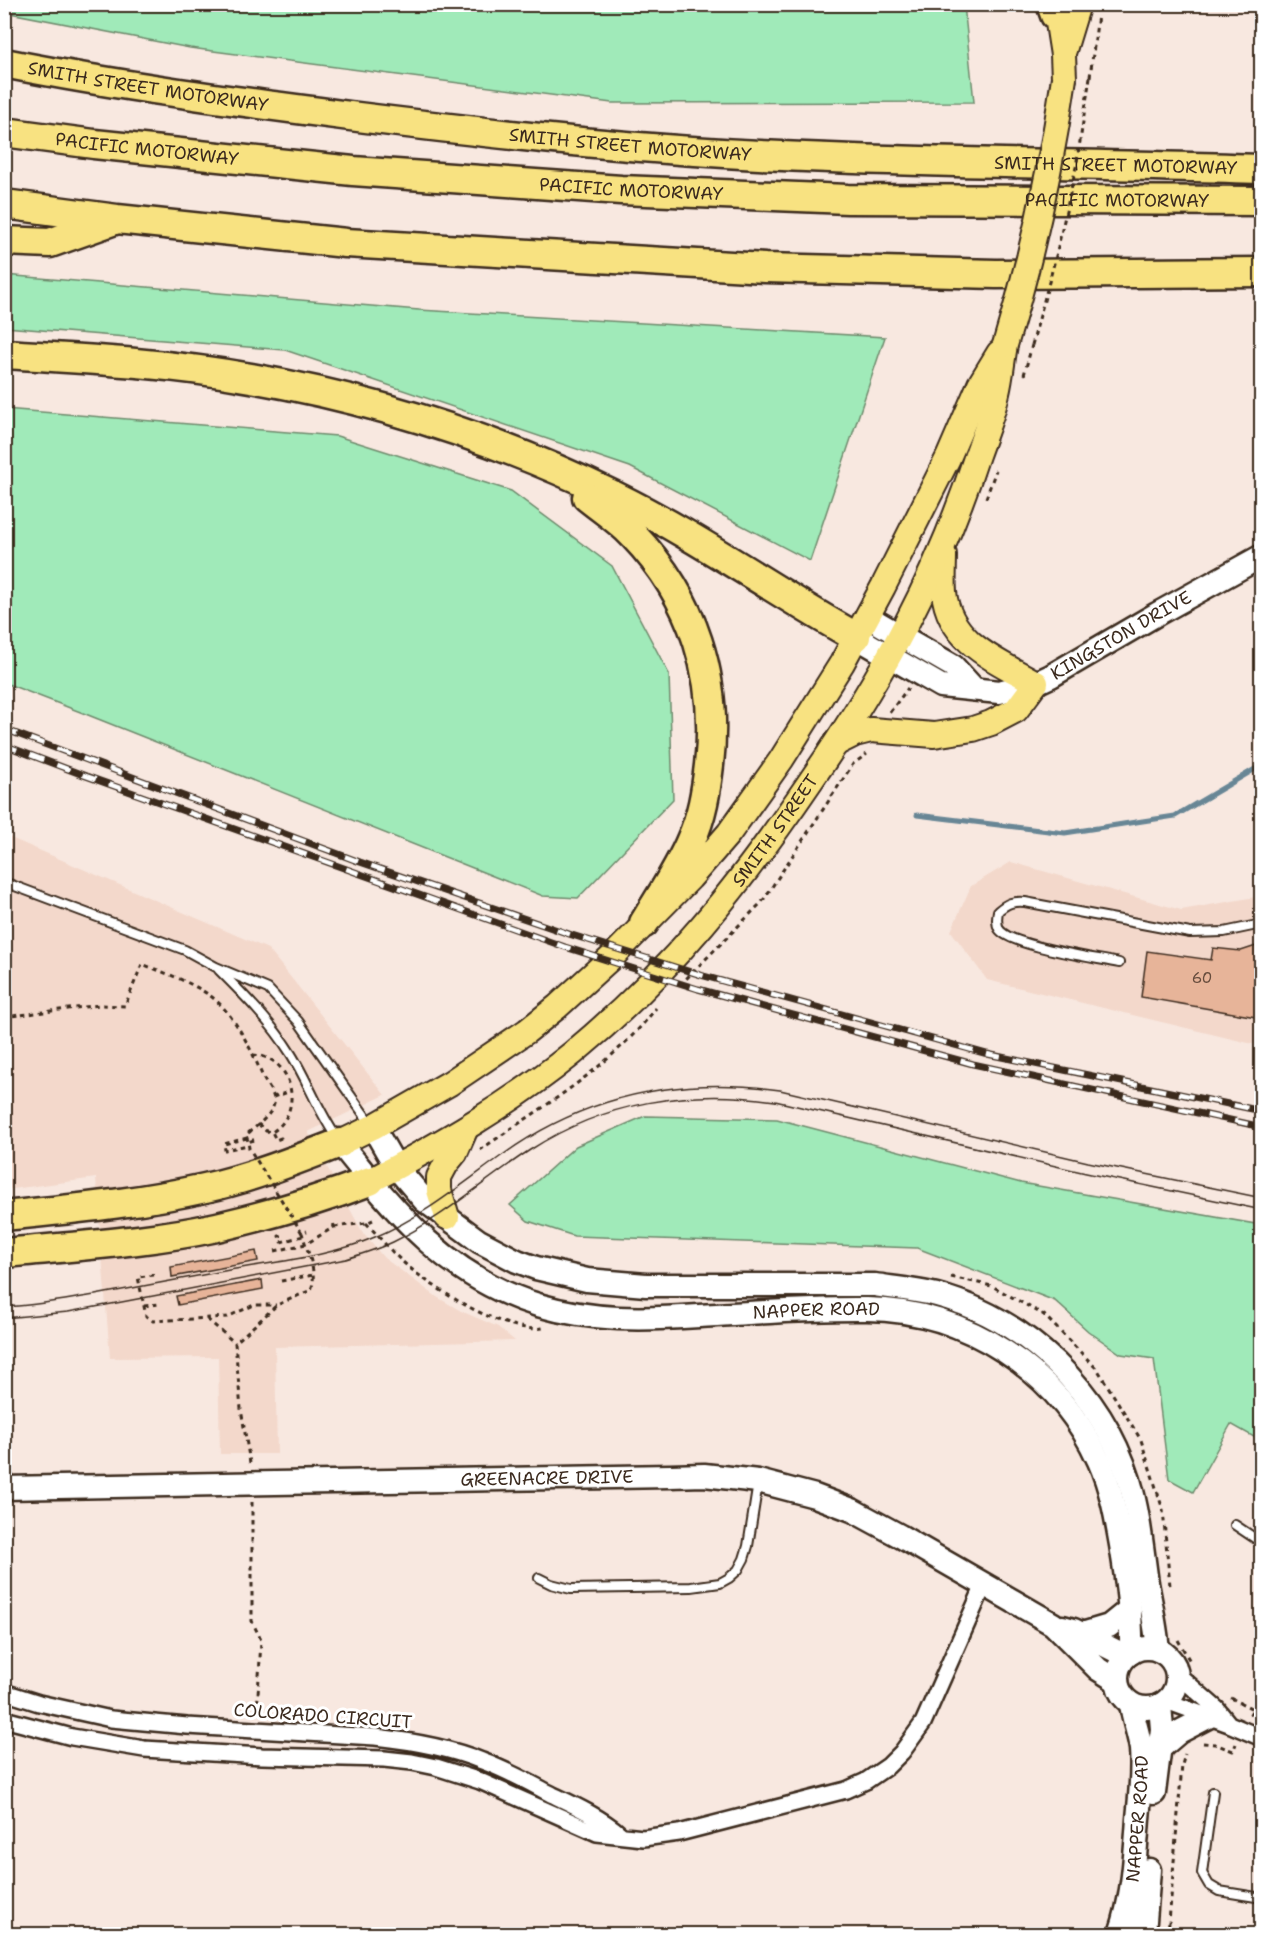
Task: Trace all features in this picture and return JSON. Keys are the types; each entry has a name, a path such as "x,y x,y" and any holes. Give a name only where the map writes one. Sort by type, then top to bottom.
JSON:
{"highway":[{"name":"SMITH STREET MOTORWAY","path":"4,63 68,76 211,98 437,127 591,143 829,158 1262,169"},
{"name":"PACIFIC MOTORWAY","path":"4,132 94,144 353,171 621,190 848,199 1262,201"},
{"path":"4,204 117,219 346,243 765,268 996,274 1262,272"},
{"path":"4,241 50,243 117,219"},
{"path":"4,354 121,361 272,382 327,393 429,421 552,467 615,496 862,627"},
{"path":"552,467 589,499 610,513 633,534 652,557 682,604 702,656 709,686 711,747 700,816 680,864 644,923"},
{"path":"4,1216 119,1203 206,1188 290,1162 340,1143"},
{"path":"4,1253 94,1245 216,1227 300,1205 370,1181"}],"main road":[{"name":"SMITH STREET","path":"370,1181 494,1112 582,1045 654,980 706,923 747,872 837,743 896,646 960,508 997,394 1005,345 1039,220 1049,172 1063,66 1060,7"},
{"name":"SMITH STREET","path":"340,1143 450,1083 526,1031 589,977 690,878 755,798 823,695 862,627 948,458 980,384 1005,345"},
{"path":"837,743 855,734 871,730 934,735 973,729 1016,710 1036,683 983,654 963,636 951,617 944,593 944,546"},
{"name":"KINGSTON DRIVE","path":"862,627 896,646 941,686 999,692 1036,683 1262,556"},
{"name":"NAPPER ROAD","path":"373,1127 396,1167 425,1201 466,1232 499,1252 517,1261 556,1274 587,1280 646,1285 874,1285 912,1289 970,1307 1024,1337 1067,1375 1093,1407 1119,1453 1138,1515 1158,1650"},
{"path":"447,1217 439,1190 439,1177 455,1153 466,1128"},
{"name":"NAPPER ROAD","path":"340,1143 414,1231 449,1260 492,1286 516,1297 557,1310 595,1318 633,1319 869,1308 899,1311 951,1324 976,1335 1024,1364 1061,1401 1082,1430 1099,1461 1110,1490 1127,1580 1132,1625 1128,1654"},
{"name":"GREENACRE DRIVE","path":"4,1488 692,1475 758,1481 815,1496 852,1510 1053,1624 1128,1654"},
{"path":"1082,1634 1109,1626 1130,1609"},
{"name":"GREENACRE DRIVE","path":"1053,1624 1098,1669 1117,1681"},
{"path":"1139,1649 1158,1650 1186,1671 1163,1703 1151,1708 1141,1707 1131,1704 1119,1690 1117,1672 1128,1654 1139,1649"},
{"name":"NAPPER ROAD","path":"1144,1935 1163,1703"},
{"name":"NAPPER ROAD","path":"1120,1935 1131,1898 1134,1877 1140,1784 1140,1748 1131,1704"},
{"path":"1159,1749 1179,1732 1227,1724"}],"street":[{"path":"4,1719 72,1737 144,1749 412,1762 480,1782 597,1833 643,1838 679,1833 821,1798 866,1781 888,1766 902,1752 923,1723 984,1585"},
{"path":"1186,1671 1227,1724"},
{"name":"COLORADO CIRCUIT","path":"4,1692 39,1703 111,1719 406,1740 459,1753 505,1770 604,1821 620,1834"},
{"path":"1163,1703 1262,1738"}],"lane":[{"path":"4,882 185,951 268,989 315,1043 373,1127"},
{"path":"1119,963 1059,951 1007,937 999,929 996,920 998,911 1014,901 1025,902 1190,933 1224,932 1262,924"},
{"path":"216,967 277,1033 295,1062 325,1121 340,1143"},
{"path":"539,1578 571,1589 691,1587 720,1583 738,1570 746,1553 758,1481"},
{"path":"1235,1525 1262,1543"},
{"path":"1213,1792 1202,1873 1209,1886 1219,1891 1262,1898"}],"path":[{"path":"1032,345 1056,256 1076,167 1099,4"},
{"path":"676,988 762,902 853,764 868,753 881,730"},
{"path":"4,1017 100,1005 125,1006 142,964 185,981 210,995 222,1006 253,1055 273,1097 272,1109 246,1135 247,1138"},
{"path":"476,1153 585,1077 643,1025 659,1004"},
{"path":"253,1055 267,1057 281,1068 292,1091 289,1113 279,1128 272,1132 266,1131 258,1124"},
{"path":"273,1097 292,1091"},
{"path":"272,1132 276,1140 281,1138 283,1143"},
{"path":"247,1138 254,1140 248,1142 249,1145 225,1150 224,1144 247,1138"},
{"path":"235,1343 277,1305 311,1290 313,1275 302,1233 308,1231 302,1233 249,1145"},
{"path":"333,1218 334,1227"},
{"path":"275,1251 306,1244 334,1227 373,1220"},
{"path":"279,1236 281,1242 303,1236"},
{"path":"154,1275 138,1277 146,1316 153,1321 227,1317 254,1305 277,1305"},
{"path":"280,1281 313,1275"},
{"path":"947,1276 992,1286 1044,1315 1098,1370 1141,1440 1163,1510 1171,1595"},
{"path":"144,1306 159,1304"},
{"path":"207,1319 235,1343 241,1408 252,1483 252,1621 261,1640 256,1730"},
{"path":"1176,1636 1186,1671"},
{"path":"1202,1743 1215,1744 1233,1751 1227,1724 1252,1709 1224,1695"},
{"path":"1168,1935 1182,1765 1188,1751"}],"shaded area":[{"path":"4,835 268,949 385,1095 308,1132 363,1233 384,1258 437,1297 461,1311 498,1327 515,1341 275,1347 277,1454 220,1454 218,1357 110,1358 96,1178 5,1190"},
{"path":"1011,862 1181,910 1261,896 1261,1046 987,980 951,931 971,886"}],"green space":[{"path":"4,5 964,5 974,102 612,103 190,48 5,12"},
{"path":"4,275 419,310 885,337 810,561 630,467 285,350 5,327"},
{"path":"4,409 337,436 511,491 612,566 669,674 673,799 578,898 543,896 5,683"},
{"path":"645,1116 777,1119 1021,1183 1261,1225 1261,1441 1231,1424 1193,1492 1169,1479 1154,1359 1121,1354 1088,1331 1055,1301 917,1248 574,1236 528,1221 510,1205 576,1146"}],"building":[{"path":"1262,944 1262,1018 1141,997 1147,951 1211,960 1213,948 1241,951"},
{"path":"256,1251 258,1261 172,1277 171,1267"},
{"path":"262,1280 263,1289 178,1305 176,1296"}],"waterway":[{"path":"917,815 1065,833 1175,816 1262,765"}],"tram line":[{"path":"4,1307 95,1295 301,1258 357,1244 410,1220 536,1133 568,1117 636,1094 671,1088 743,1086 780,1090 1088,1162 1262,1198"},
{"path":"4,1318 68,1312 346,1259 393,1242 429,1222 530,1150 558,1134 587,1120 617,1110 679,1098 711,1096 775,1101 1086,1173 1262,1210"}],"railway":[{"path":"4,729 360,862 572,935 704,976 987,1054 1262,1111"},
{"path":"4,745 565,947 698,989 973,1064 1262,1127"}]}
